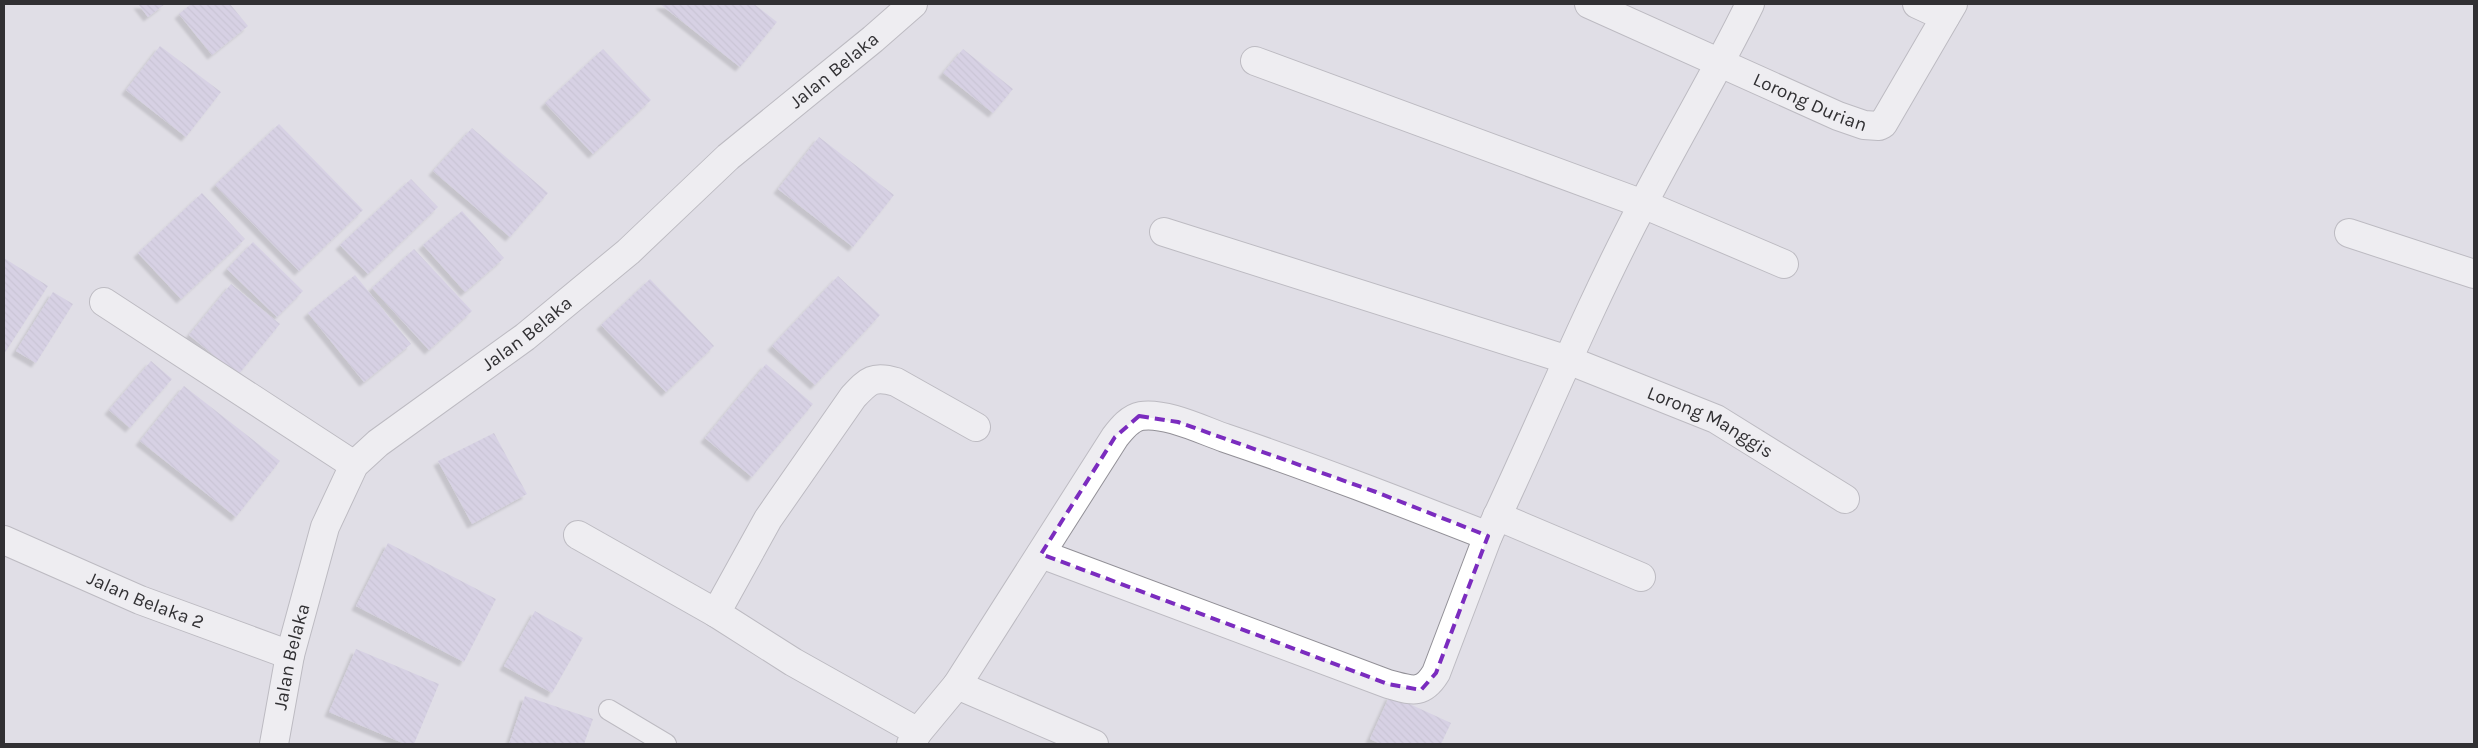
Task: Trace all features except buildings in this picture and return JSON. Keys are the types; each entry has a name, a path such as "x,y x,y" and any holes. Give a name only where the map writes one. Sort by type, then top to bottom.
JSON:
{"street":[{"name":"Jalan Belaka","path":"274,744 290,655 325,527 354,465 378,443 526,337 628,252 728,157 874,39 912,4"},
{"path":"1589,4 1721,63"},
{"path":"1041,554 1388,684 1410,690 1421,690 1428,686 1436,673 1493,526 1568,360 1643,204 1721,63 1750,4"},
{"path":"1916,4 1949,11"},
{"name":"Lorong Durian","path":"1721,63 1838,116 1864,125 1879,126 1883,124 1949,11"},
{"path":"1255,61 1643,204 1784,264"},
{"name":"Lorong Manggis","path":"1164,232 1568,360 1716,419 1846,499"},
{"path":"2349,234 2474,274"},
{"path":"104,302 354,465"},
{"path":"716,613 768,520 853,397 867,382 881,378 896,382 976,428"},
{"path":"578,534 716,613 914,738 958,685 1121,430 1126,424 1139,416 1154,416 1292,460 1641,577"},
{"name":"Jalan Belaka 2","path":"4,540 140,600 290,655"},
{"path":"958,685 1094,744"}],"lane":[{"path":"610,710 666,744"}],"highlighted area":[{"path":"1139,416 1178,422 1376,492 1488,536 1436,673 1421,690 1388,684 1041,554 1115,437"}]}
